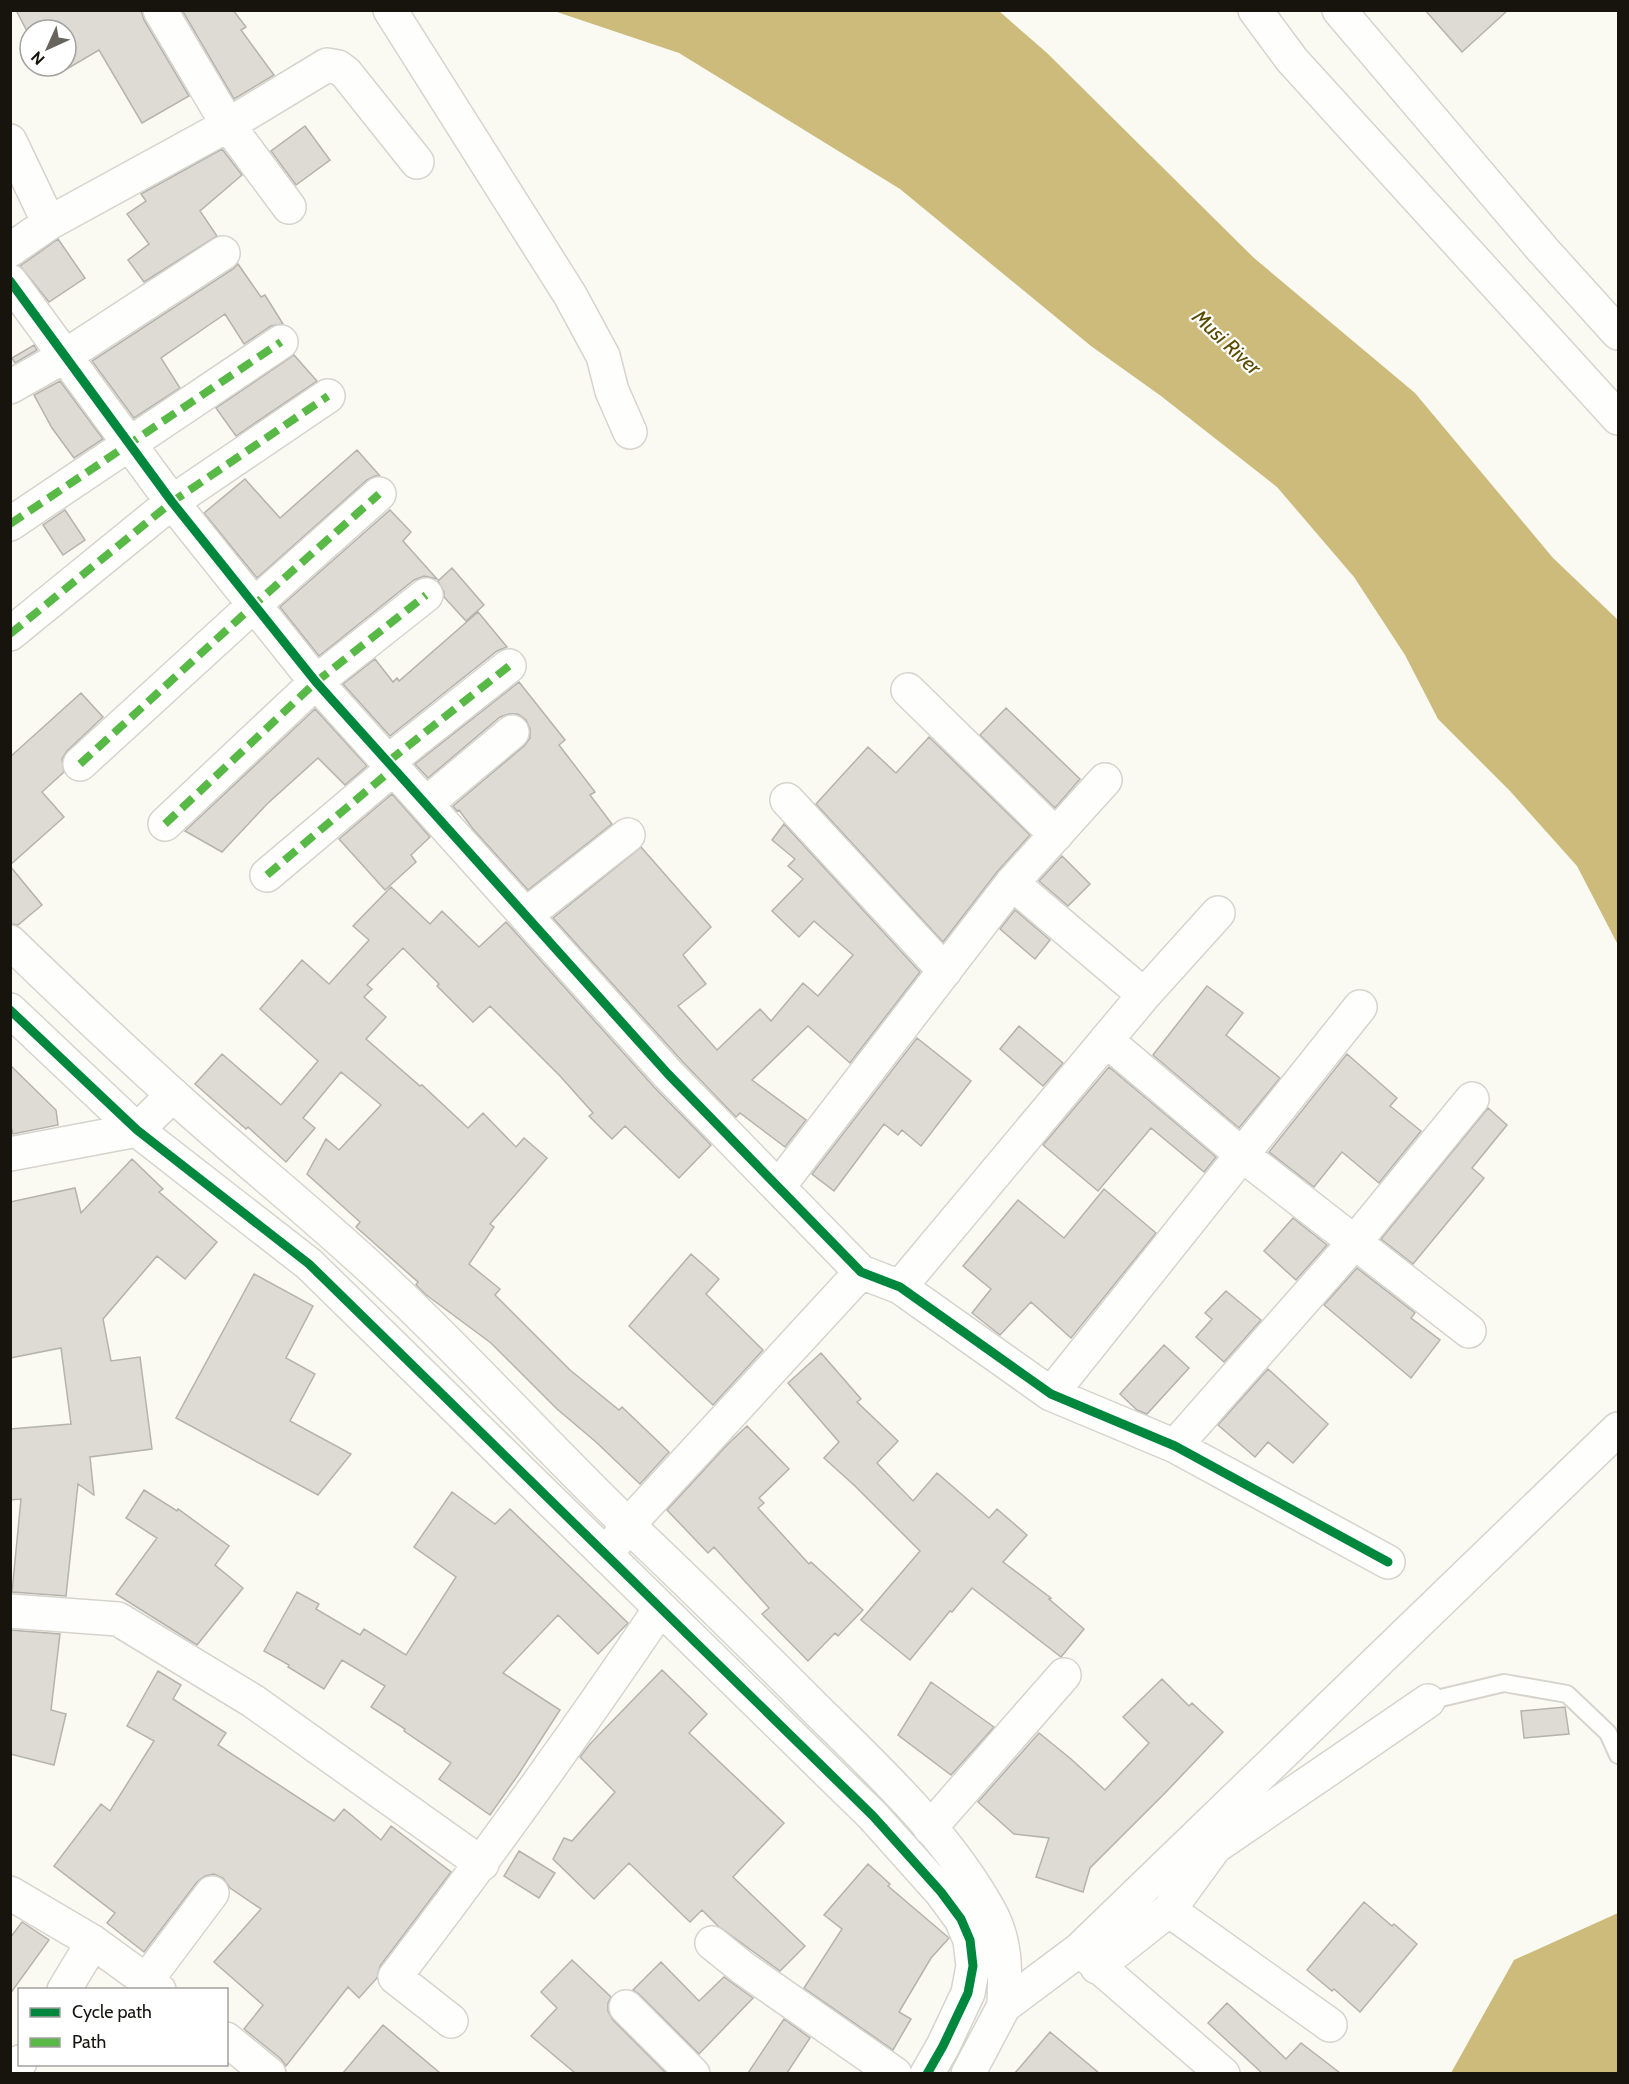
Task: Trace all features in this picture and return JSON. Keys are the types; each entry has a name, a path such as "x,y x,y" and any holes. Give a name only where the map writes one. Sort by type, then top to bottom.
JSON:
{"street":[{"path":"160,10 228,125 289,207"},
{"path":"390,10 570,295 603,356 612,391 630,432"},
{"path":"1255,10 1293,60 1618,418"},
{"path":"1339,10 1543,250 1618,333"},
{"path":"10,250 49,222 228,125 327,65 338,67 346,73 417,162"},
{"path":"10,141 49,222"},
{"path":"10,387 65,356 223,253"},
{"path":"10,281 172,502 316,682 668,1074 861,1272 900,1287 1051,1394 1175,1446 1388,1563"},
{"path":"10,524 281,342"},
{"path":"10,633 172,502 328,396"},
{"path":"80,764 379,494"},
{"path":"165,824 316,682 426,595"},
{"path":"267,875 392,764 509,666"},
{"path":"908,690 1056,835"},
{"path":"426,803 512,732"},
{"path":"779,1186 1012,883 1105,780"},
{"path":"787,800 945,971"},
{"path":"526,915 628,835"},
{"path":"1012,883 1144,995"},
{"path":"900,1287 1144,995 1218,913"},
{"path":"10,942 173,1095 391,1286 628,1525 690,1583 874,1766 957,1859 999,1931 1006,1966 1004,2006 968,2073"},
{"path":"1051,1394 1360,1007"},
{"path":"11,1011 137,1130 309,1264 873,1816 941,1892 961,1919 970,1940 972,1966 968,1993 943,2046 927,2073"},
{"path":"1106,1040 1241,1154 1469,1331"},
{"path":"10,1154 137,1130 173,1095"},
{"path":"1175,1446 1354,1243 1472,1099"},
{"path":"606,1555 628,1525 861,1272"},
{"path":"1088,1959 1618,1429"},
{"path":"451,2021 395,1977 482,1864 660,1609"},
{"path":"10,1611 118,1619 253,1701 482,1864"},
{"path":"930,1828 1064,1675"},
{"path":"962,2006 1004,2006 1169,1910 1215,1847 1428,1701"},
{"path":"10,1893 93,1942 153,1985 212,1893"},
{"path":"1169,1910 1330,2025"},
{"path":"65,1988 93,1942"},
{"path":"712,1943 743,1968 895,2073"},
{"path":"1088,1959 1223,2073"},
{"path":"626,2007 693,2073"},
{"path":"228,2041 269,2073"}],"lane":[{"path":"1428,1701 1504,1683 1567,1694 1608,1733 1618,1755"}],"water":[{"name":"Musi River","path":"554,11 999,11 1047,53 1254,258 1415,393 1553,558 1618,620 1618,945 1577,866 1510,791 1438,719 1405,655 1354,577 1277,487 1161,396 1091,346 900,189 679,53"},
{"path":"1618,1913 1618,2073 1451,2073 1514,1960"}],"building":[{"path":"16,10 141,10 144,20 189,96 142,123 99,50 78,62 78,18 20,18"},
{"path":"182,10 233,10 246,27 241,30 274,75 234,99"},
{"path":"1425,10 1508,10 1462,52"},
{"path":"305,126 330,160 296,185 271,151"},
{"path":"222,149 242,175 200,211 217,236 144,282 128,260 149,244 127,214 146,201 141,194"},
{"path":"58,239 85,278 49,302 20,266"},
{"path":"238,264 261,297 265,295 283,324 271,326 244,344 225,314 161,358 180,388 134,418 92,361"},
{"path":"34,345 37,350 15,363 12,358"},
{"path":"294,355 317,381 236,436 216,408"},
{"path":"60,381 103,439 74,458 52,428 34,395"},
{"path":"357,450 380,476 367,480 257,578 204,513 245,479 280,518"},
{"path":"65,510 85,540 63,555 43,525"},
{"path":"390,510 411,532 403,541 437,579 424,576 414,580 319,656 280,607"},
{"path":"452,568 484,605 466,621 444,597 438,581"},
{"path":"478,612 507,647 497,651 390,736 343,684 375,659 393,682 397,678 399,681"},
{"path":"519,682 565,740 559,745 595,792 590,795 612,824 528,890 473,829 459,810 457,811 453,806 524,746 530,738 530,729 526,720 518,714 500,717 428,778 415,764"},
{"path":"81,693 103,717 67,751 62,759 64,772 42,792 64,817 10,865 10,757"},
{"path":"1006,708 1080,779 1055,808 980,735"},
{"path":"315,709 367,766 345,785 318,758 267,804 222,852 185,831"},
{"path":"929,737 1030,835 997,872 943,942 816,804 868,747 896,773"},
{"path":"392,794 430,837 411,855 416,862 385,890 339,839"},
{"path":"784,824 920,972 850,1063 808,1026 752,1080 806,1120 785,1147 740,1113 736,1117 682,1061 553,918 641,847 711,927 683,955 706,984 678,1006 717,1050 760,1009 771,1021 803,983 818,996 853,955 814,921 799,937 772,911 803,879 788,866 795,859 772,840"},
{"path":"1062,856 1090,884 1068,906 1039,881"},
{"path":"10,866 42,905 18,925 10,924"},
{"path":"391,887 430,924 442,911 479,947 506,922 654,1087 711,1145 679,1178 625,1126 612,1139 589,1116 593,1113 560,1076 490,1006 473,1022 403,948 367,985 372,989 364,997 386,1017 366,1039 420,1086 422,1085 468,1128 483,1113 516,1147 524,1138 547,1158 490,1224 494,1227 469,1264 500,1289 495,1295 570,1370 619,1410 622,1407 669,1452 640,1484 557,1409 491,1343 425,1294 416,1285 418,1282 356,1227 360,1222 307,1174 326,1139 339,1150 381,1105 341,1072 303,1118 315,1128 286,1162 248,1127 246,1129 195,1084 222,1054 281,1105 318,1061 260,1009 302,960 329,984 369,940 353,926"},
{"path":"1015,910 1050,940 1035,959 1000,929"},
{"path":"1207,986 1243,1013 1226,1035 1280,1078 1239,1128 1153,1055"},
{"path":"1019,1026 1063,1063 1043,1086 1000,1049"},
{"path":"917,1038 971,1081 921,1146 902,1130 898,1135 884,1124 834,1191 812,1174"},
{"path":"1347,1054 1397,1098 1390,1106 1421,1131 1379,1183 1342,1152 1314,1187 1269,1152"},
{"path":"10,1065 56,1110 58,1125 13,1134 10,1123"},
{"path":"1109,1067 1216,1157 1204,1172 1151,1128 1098,1191 1043,1145"},
{"path":"1488,1108 1507,1125 1472,1168 1484,1178 1413,1264 1381,1239"},
{"path":"132,1159 163,1189 159,1192 217,1242 185,1279 157,1256 103,1319 111,1361 140,1357 152,1449 90,1457 94,1495 78,1484 66,1596 12,1592 21,1499 10,1500 10,1429 71,1424 61,1348 10,1358 10,1202 75,1188 81,1213"},
{"path":"1104,1189 1156,1233 1071,1338 1031,1302 1000,1335 972,1313 991,1289 963,1266 1018,1200 1064,1238"},
{"path":"1293,1218 1327,1245 1296,1280 1264,1251"},
{"path":"691,1254 719,1279 706,1294 763,1350 713,1405 629,1326"},
{"path":"1357,1268 1415,1313 1411,1318 1440,1340 1411,1378 1324,1305"},
{"path":"254,1274 313,1306 286,1358 315,1374 290,1421 351,1454 318,1495 176,1418"},
{"path":"1226,1291 1261,1320 1224,1362 1196,1337 1212,1319 1205,1313"},
{"path":"1164,1345 1189,1368 1147,1414 1137,1410 1120,1394"},
{"path":"821,1353 861,1399 857,1402 898,1441 877,1463 913,1501 937,1473 989,1518 997,1509 1027,1535 1003,1562 1051,1598 1049,1599 1084,1629 1061,1657 972,1588 910,1660 861,1620 920,1551 824,1458 839,1442 788,1383"},
{"path":"1268,1369 1328,1424 1293,1463 1268,1442 1255,1457 1218,1425"},
{"path":"747,1426 789,1469 759,1498 764,1503 758,1508 809,1564 811,1562 863,1610 838,1636 835,1633 808,1661 762,1614 769,1608 714,1547 708,1553 667,1510"},
{"path":"144,1490 177,1511 178,1509 229,1546 215,1565 243,1588 197,1645 116,1594 157,1538 126,1518"},
{"path":"452,1492 495,1524 510,1509 628,1623 598,1654 558,1615 503,1673 560,1710 490,1815 439,1779 451,1763 371,1707 385,1686 342,1660 324,1689 264,1651 297,1592 319,1604 316,1609 360,1635 364,1629 406,1655 456,1577 414,1547"},
{"path":"10,1630 60,1634 51,1710 66,1714 54,1765 10,1754"},
{"path":"662,1670 707,1714 689,1733 784,1823 733,1877 805,1946 780,1971 718,1926 702,1910 690,1922 629,1863 594,1899 553,1859 564,1838 572,1841 615,1792 580,1757"},
{"path":"158,1671 181,1685 173,1699 226,1733 218,1745 334,1821 344,1809 381,1840 391,1826 451,1872 380,1966 377,1978 359,1998 348,1987 286,2066 281,2059 244,2029 263,2005 214,1962 261,1909 230,1888 223,1878 214,1874 205,1876 197,1882 144,1952 107,1923 115,1913 54,1866 101,1804 110,1811 154,1741 127,1726"},
{"path":"1162,1679 1189,1706 1192,1703 1223,1732 1090,1868 1083,1892 1036,1877 1049,1838 1014,1834 978,1802 1039,1733 1105,1790 1149,1743 1123,1717"},
{"path":"931,1682 994,1727 951,1775 898,1735"},
{"path":"1565,1707 1569,1734 1524,1738 1521,1711"},
{"path":"519,1851 555,1873 539,1898 504,1876"},
{"path":"868,1864 890,1884 888,1886 949,1938 931,1958 899,2012 911,2019 893,2050 804,1988 842,1929 824,1915"},
{"path":"1364,1902 1417,1944 1360,2012 1334,1989 1332,1991 1307,1970"},
{"path":"22,1922 49,1940 10,1994 10,1938"},
{"path":"572,1960 611,1997 608,2011 613,2020 666,2073 575,2073 531,2036 557,2008 541,1992"},
{"path":"661,1962 699,2001 724,1977 753,1998 699,2054 633,1990"},
{"path":"1227,2003 1286,2059 1301,2043 1340,2073 1262,2073 1208,2023"},
{"path":"784,2019 810,2038 787,2073 748,2073"},
{"path":"383,2025 440,2073 343,2073"},
{"path":"1050,2032 1099,2073 1015,2073"}],"marked path":[{"path":"10,524 281,342"},
{"path":"10,634 172,502 328,396"},
{"path":"80,764 379,494"},
{"path":"165,824 316,682 426,595"},
{"path":"389,761 509,666"},
{"path":"267,875 395,767"}],"cycle path":[{"path":"10,281 172,502 316,682 668,1074 861,1272 900,1287 1051,1394 1175,1446 1388,1562"},
{"path":"10,1010 137,1130 309,1264 873,1816 941,1892 961,1919 970,1940 973,1966 968,1993 927,2074"}]}
